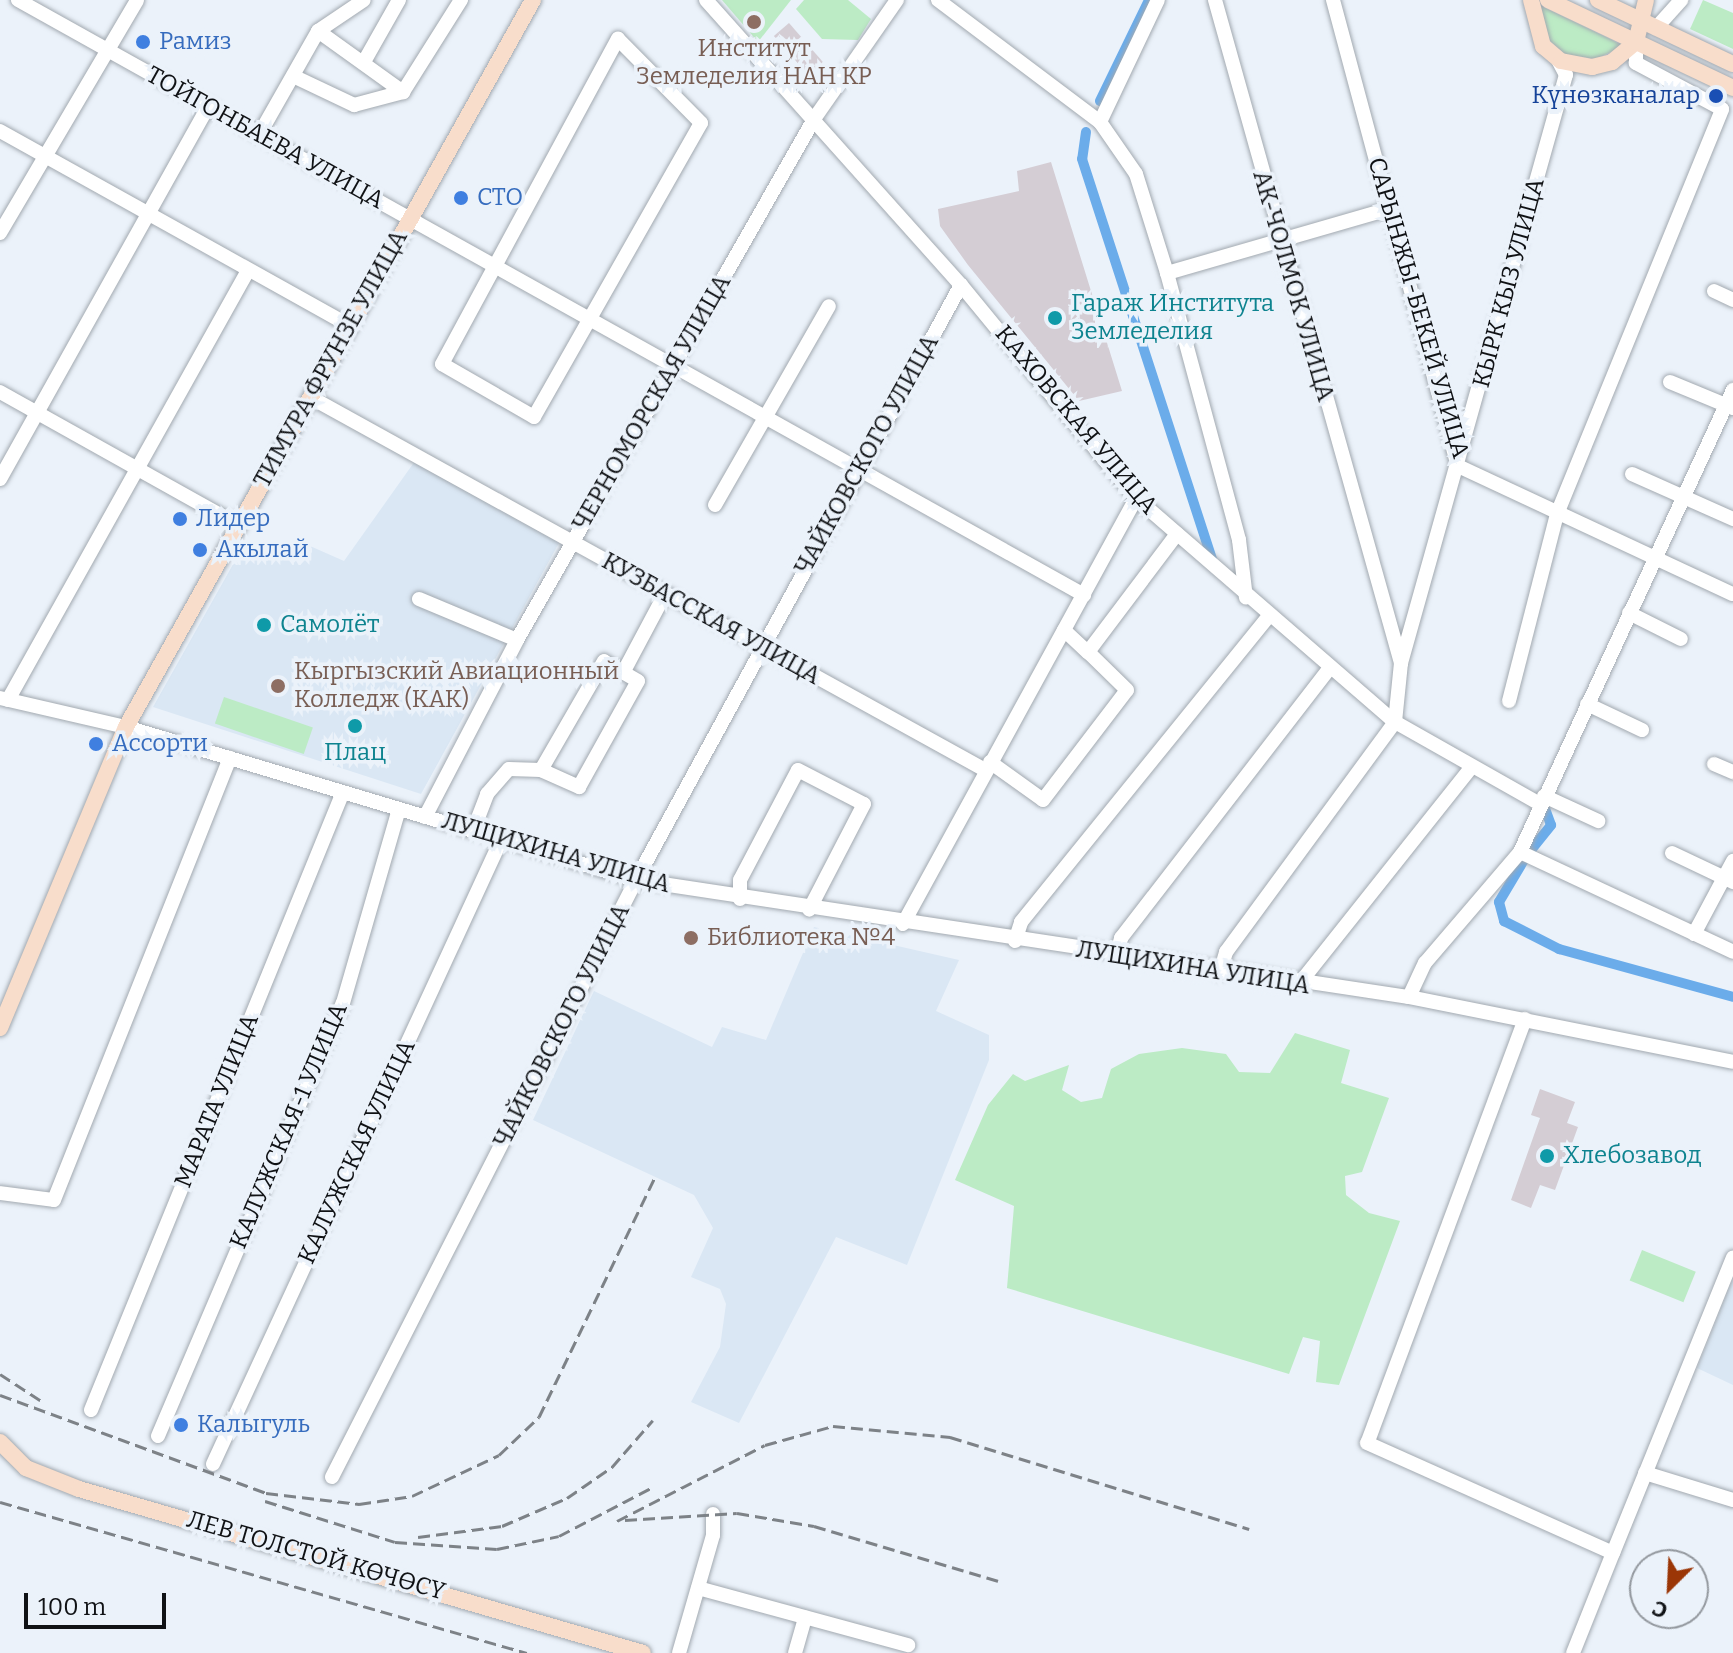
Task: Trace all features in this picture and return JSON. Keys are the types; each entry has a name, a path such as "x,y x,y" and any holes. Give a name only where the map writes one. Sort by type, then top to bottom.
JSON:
{"main road":[{"name":"ТИМУРА ФРУНЗЕ УЛИЦА","path":"0,1028 126,727 533,0"},
{"path":"1531,0 1537,37 1557,58 1582,67 1612,62 1636,42 1650,25 1646,0"},
{"path":"1548,0 1733,88"},
{"path":"1598,0 1733,64"},
{"name":"ЛЕВ ТОЛСТОЙ КӨЧӨСҮ","path":"0,1442 26,1468 79,1489 643,1653"}],"street":[{"name":"ТОЙГОНБАЕВА УЛИЦА","path":"18,0 1084,595"},
{"path":"0,233 111,52 137,0"},
{"path":"259,135 318,31 364,0"},
{"path":"365,60 399,0"},
{"path":"293,76 354,105 403,92 461,0"},
{"name":"КАХОВСКАЯ УЛИЦА","path":"706,0 961,285 1136,498 1246,598 1395,722 1471,768 1598,821"},
{"name":"ЧЕРНОМОРСКАЯ УЛИЦА","path":"425,817 517,640 814,119 897,0"},
{"path":"938,0 1100,122 1136,174 1167,273 1239,540 1246,598"},
{"path":"1100,122 1158,0"},
{"name":"АК-ЧОЛМОК УЛИЦА","path":"1215,0 1279,241 1401,663"},
{"name":"САРЫНЖЫ-БЕКЕЙ УЛИЦА","path":"1333,0 1458,466 1733,594"},
{"path":"1650,25 1681,0"},
{"path":"318,31 365,60 403,92"},
{"path":"618,39 701,123 534,417 442,364 495,267 618,39"},
{"path":"1509,701 1557,514 1722,109 1636,63 1636,42"},
{"path":"1557,58 1566,75 1582,67"},
{"name":"КЫРК КЫЗ УЛИЦА","path":"1395,722 1401,663 1566,75"},
{"path":"0,479 150,216 208,107"},
{"path":"0,131 350,326"},
{"path":"1167,273 1389,209"},
{"path":"4,699 138,469 248,271"},
{"name":"ЧАЙКОВСКОГО УЛИЦА","path":"332,1477 636,880 961,285"},
{"path":"1714,291 1733,300"},
{"path":"715,505 829,306"},
{"path":"1670,382 1730,406"},
{"path":"1409,997 1425,963 1520,852 1684,496 1730,406 1733,390"},
{"path":"0,392 238,525"},
{"name":"КУЗБАССКАЯ УЛИЦА","path":"310,397 762,648 988,766 1043,800 1127,690 1088,652"},
{"path":"1632,474 1733,519"},
{"path":"903,924 1136,498"},
{"path":"1064,630 1088,652 1177,534"},
{"path":"624,671 665,594"},
{"path":"419,599 517,640"},
{"path":"1629,613 1681,639"},
{"path":"1015,941 1021,922 1269,616"},
{"path":"473,831 504,772 541,770 579,787 638,681 604,661 541,770"},
{"path":"1116,956 1121,938 1329,669"},
{"name":"ЛУЩИХИНА УЛИЦА","path":"4,699 126,727 636,880 809,910 1220,973 1409,997 1733,1062"},
{"path":"1587,704 1642,730"},
{"path":"1220,973 1226,952 1395,722"},
{"path":"0,1193 54,1200 230,758"},
{"path":"1714,764 1733,772"},
{"path":"1299,984 1471,768"},
{"path":"740,899 740,880 798,770 864,804 809,910"},
{"name":"МАРАТА УЛИЦА","path":"91,1410 343,792"},
{"name":"КАЛУЖСКАЯ-1 УЛИЦА","path":"158,1436 343,1003 399,809"},
{"name":"КАЛУЖСКАЯ УЛИЦА","path":"213,1464 501,840"},
{"path":"1520,852 1733,952"},
{"path":"1672,853 1729,881"},
{"path":"1694,934 1729,881 1733,861"},
{"path":"1525,1019 1367,1443 1613,1553"},
{"path":"1573,1653 1733,1257"},
{"path":"1645,1473 1733,1500"},
{"path":"679,1653 698,1588 713,1514"},
{"path":"698,1588 908,1645"},
{"path":"795,1653 805,1617"}],"shaded area":[{"path":"415,461 560,541 421,794 153,707 245,543 307,558 310,546 344,561"},
{"path":"814,927 959,960 936,1011 989,1035 989,1060 907,1265 836,1237 739,1423 691,1402 720,1347 726,1304 720,1289 691,1277 713,1228 694,1195 533,1120 594,991 712,1047 722,1027 766,1040"},
{"path":"1733,1278 1733,1385 1697,1368"}],"green space":[{"name":"Институт Земледелия НАН КР","path":"722,0 791,0 758,42"},
{"path":"804,0 848,0 871,19 858,40 822,39 796,9"},
{"path":"1703,0 1733,13 1733,49 1690,29"},
{"path":"1537,4 1623,46 1596,59 1565,55 1543,34"},
{"path":"224,697 313,728 304,754 215,723"},
{"path":"1295,1033 1350,1050 1341,1083 1389,1098 1362,1172 1345,1176 1346,1195 1369,1213 1400,1221 1339,1385 1316,1382 1320,1341 1303,1337 1289,1374 1007,1288 1014,1206 955,1180 988,1105 1013,1074 1025,1081 1069,1065 1062,1090 1081,1102 1102,1098 1111,1069 1139,1054 1182,1048 1226,1054 1239,1072 1270,1073"},
{"path":"1642,1250 1696,1272 1683,1302 1630,1281"}],"building":[{"path":"789,23 823,62 808,75 774,36"},
{"name":"Гараж Института Земледелия","path":"1051,162 1122,391 1079,401 968,265 940,226 938,209 1019,191 1017,171"},
{"name":"Хлебозавод","path":"1540,1089 1575,1102 1567,1123 1578,1127 1555,1190 1540,1185 1531,1208 1511,1200 1540,1118 1531,1115"}],"waterway":[{"path":"1100,101 1149,0"},
{"path":"1086,132 1082,159 1213,561"},
{"path":"1531,850 1551,825 1543,803"},
{"path":"1524,860 1499,902 1504,921 1559,949 1733,997"}],"railway":[{"path":"0,1395 266,1493 359,1504 412,1496 499,1455 539,1417 655,1177"},
{"path":"0,1374 40,1400"},
{"path":"418,1537 502,1526 567,1498 612,1467 653,1420"},
{"path":"617,1521 765,1445 833,1426 950,1437 1249,1529"},
{"path":"265,1501 395,1542 497,1549 559,1536 651,1488"},
{"path":"0,1502 527,1653"},
{"path":"625,1520 737,1513 814,1526 1002,1582"}],"place":[{"name":"Институт Земледелия НАН КР","path":"754,22"},
{"name":"Рамиз","path":"143,42"},
{"name":"Күнөзканалар","path":"1716,96"},
{"name":"СТО","path":"461,198"},
{"name":"Гараж Института Земледелия","path":"1055,318"},
{"name":"Лидер","path":"180,519"},
{"name":"Акылай","path":"200,550"},
{"name":"Самолёт","path":"264,625"},
{"name":"Кыргызский Авиационный Колледж (КАК)","path":"278,686"},
{"name":"Плац","path":"355,726"},
{"name":"Ассорти","path":"96,744"},
{"name":"Библиотека №4","path":"691,938"},
{"name":"Хлебозавод","path":"1547,1156"},
{"name":"Калыгуль","path":"181,1425"}]}
